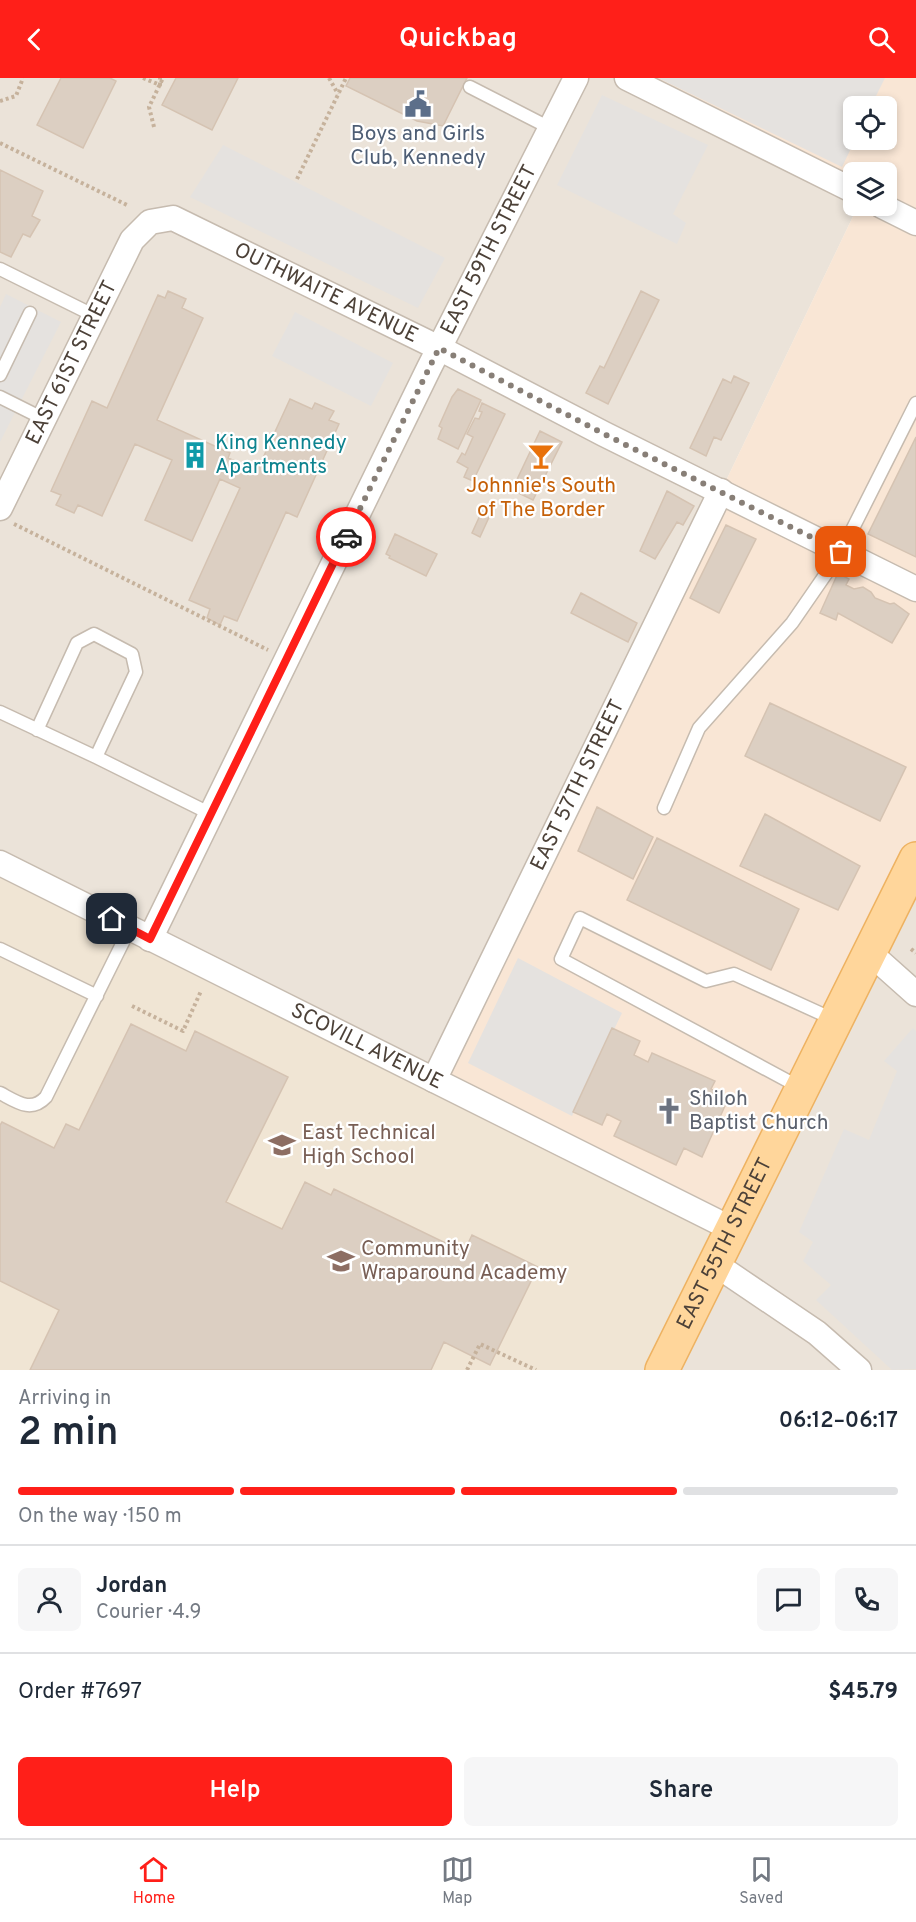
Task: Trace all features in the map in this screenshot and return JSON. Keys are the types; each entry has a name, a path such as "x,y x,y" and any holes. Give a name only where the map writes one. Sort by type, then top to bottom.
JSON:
{"main road":[{"name":"EAST 55TH STREET","path":"662,1370 916,859"}],"street":[{"name":"EAST 59TH STREET","path":"140,933 211,814 439,348 576,78"},
{"path":"627,78 843,186"},
{"path":"897,214 916,223"},
{"name":"OUTHWAITE AVENUE","path":"150,222 173,218 439,348 604,434 916,589"},
{"name":"EAST 61ST STREET","path":"6,515 44,418 132,240 150,222"},
{"name":"EAST 57TH STREET","path":"434,1080 722,491"},
{"name":"SCOVILL AVENUE","path":"0,862 732,1229"},
{"path":"870,952 916,994"},
{"path":"715,1264 817,1333 859,1370"}],"lane":[{"path":"470,87 550,128"},
{"path":"0,269 95,316"},
{"path":"0,375 30,313"},
{"path":"0,396 44,418"},
{"path":"664,808 699,728 792,623 841,552 916,403"},
{"path":"37,730 76,643 94,634 132,654 136,672 96,757"},
{"path":"0,712 211,814"},
{"path":"802,1089 561,959 580,918 706,981 734,974 836,1020"},
{"path":"0,1094 30,1106 40,1104 46,1097 97,996 140,933"},
{"path":"0,949 97,996"}],"path":[{"path":"0,101 16,96 23,78"},
{"path":"143,78 160,85"},
{"path":"154,126 149,107 161,78"},
{"path":"329,78 338,95"},
{"path":"297,179 345,78"},
{"path":"0,143 129,206"},
{"path":"6,515 269,650"},
{"path":"911,949 916,953"},
{"path":"132,1006 183,1031 201,991"},
{"path":"467,1370 480,1344 536,1370"}],"shaded area":[{"path":"0,78 627,78 843,186 843,216 853,216 434,1080 0,863"},
{"path":"627,78 916,78 916,859 732,1229 434,1080 853,216 897,216 897,162 843,162 843,186"},
{"path":"658,78 885,78 876,96 843,96 843,150 850,150 842,167"},
{"path":"602,95 708,145 673,214 686,223 677,244 557,185"},
{"path":"223,145 445,258 418,308 190,197"},
{"path":"6,294 61,322 0,442 0,307"},
{"path":"295,312 393,363 371,406 272,356"},
{"path":"916,859 916,1370 662,1370"},
{"name":"East Technical High School","path":"0,862 732,1229 662,1370 0,1370"},
{"path":"518,958 622,1013 572,1116 468,1063"},
{"path":"913,1028 916,1031 916,1369 892,1370 816,1300 831,1285 803,1261 813,1242 799,1232 844,1129 869,1140 897,1071 884,1061"}],"building":[{"path":"61,78 110,78 116,81 83,148 37,125"},
{"path":"176,78 238,78 212,130 162,105"},
{"name":"Boys and Girls Club, Kennedy","path":"350,78 467,78 443,126 417,121 346,86"},
{"path":"0,170 43,191 32,216 40,220 30,237 23,234 11,257 0,252"},
{"name":"King Kennedy Apartments","path":"168,291 186,299 182,308 203,318 157,420 230,453 228,458 257,471 290,399 312,409 315,403 334,411 329,420 339,424 297,517 286,512 237,621 224,616 220,625 207,618 210,609 189,600 240,488 220,479 192,541 145,520 172,460 135,444 102,516 78,505 74,513 56,505 61,495 51,491 92,401 107,408 158,295 165,298"},
{"path":"641,291 659,300 608,404 586,393 600,366 604,368"},
{"path":"734,376 749,383 721,440 714,437 706,456 690,448 723,379 731,383"},
{"path":"458,389 481,400 458,449 438,439 442,428 439,426"},
{"path":"482,403 505,414 473,481 464,477 468,468 457,462 462,453 465,455 473,437 467,434 475,418 479,419"},
{"path":"540,431 562,442 533,500 512,490"},
{"path":"916,437 916,557 868,534"},
{"path":"667,491 694,506 683,525 677,522 655,559 640,551"},
{"path":"482,511 490,515 480,537 472,533"},
{"path":"726,525 756,539 719,613 690,598"},
{"path":"395,534 437,554 426,576 389,558 390,556 386,554"},
{"path":"838,573 849,579 846,585 854,589 863,587 875,598 890,604 894,603 909,614 892,643 838,613 836,620 820,613"},
{"path":"581,593 637,623 628,642 571,613"},
{"path":"770,703 906,767 880,821 745,756"},
{"path":"597,807 653,837 633,879 578,851"},
{"path":"765,814 860,866 838,910 740,866"},
{"path":"657,838 799,909 771,970 627,900"},
{"path":"131,1024 186,1051 195,1031 288,1077 226,1202 282,1229 305,1182 331,1195 334,1189 464,1252 472,1235 538,1267 490,1365 444,1342 431,1370 30,1370 59,1310 0,1281 0,1125 2,1122 54,1148 66,1124 79,1130"},
{"path":"612,1028 640,1041 634,1055 648,1062 652,1053 715,1081 711,1089 729,1097 702,1157 684,1148 676,1165 614,1136 621,1121 607,1114 602,1125 573,1112"}],"way so far":[{"path":"346,537 439,348 604,434 841,552"}],"place":[{"name":"Boys and Girls Club, Kennedy","path":"418,104"},
{"name":"King Kennedy Apartments","path":"195,455"},
{"name":"Johnnie's South of The Border","path":"541,456"},
{"name":"Shiloh Baptist Church","path":"669,1111"},
{"name":"East Technical High School","path":"282,1145"},
{"name":"Community Wraparound Academy","path":"341,1261"}],"route":[{"path":"112,919 150,939 346,537"}]}
